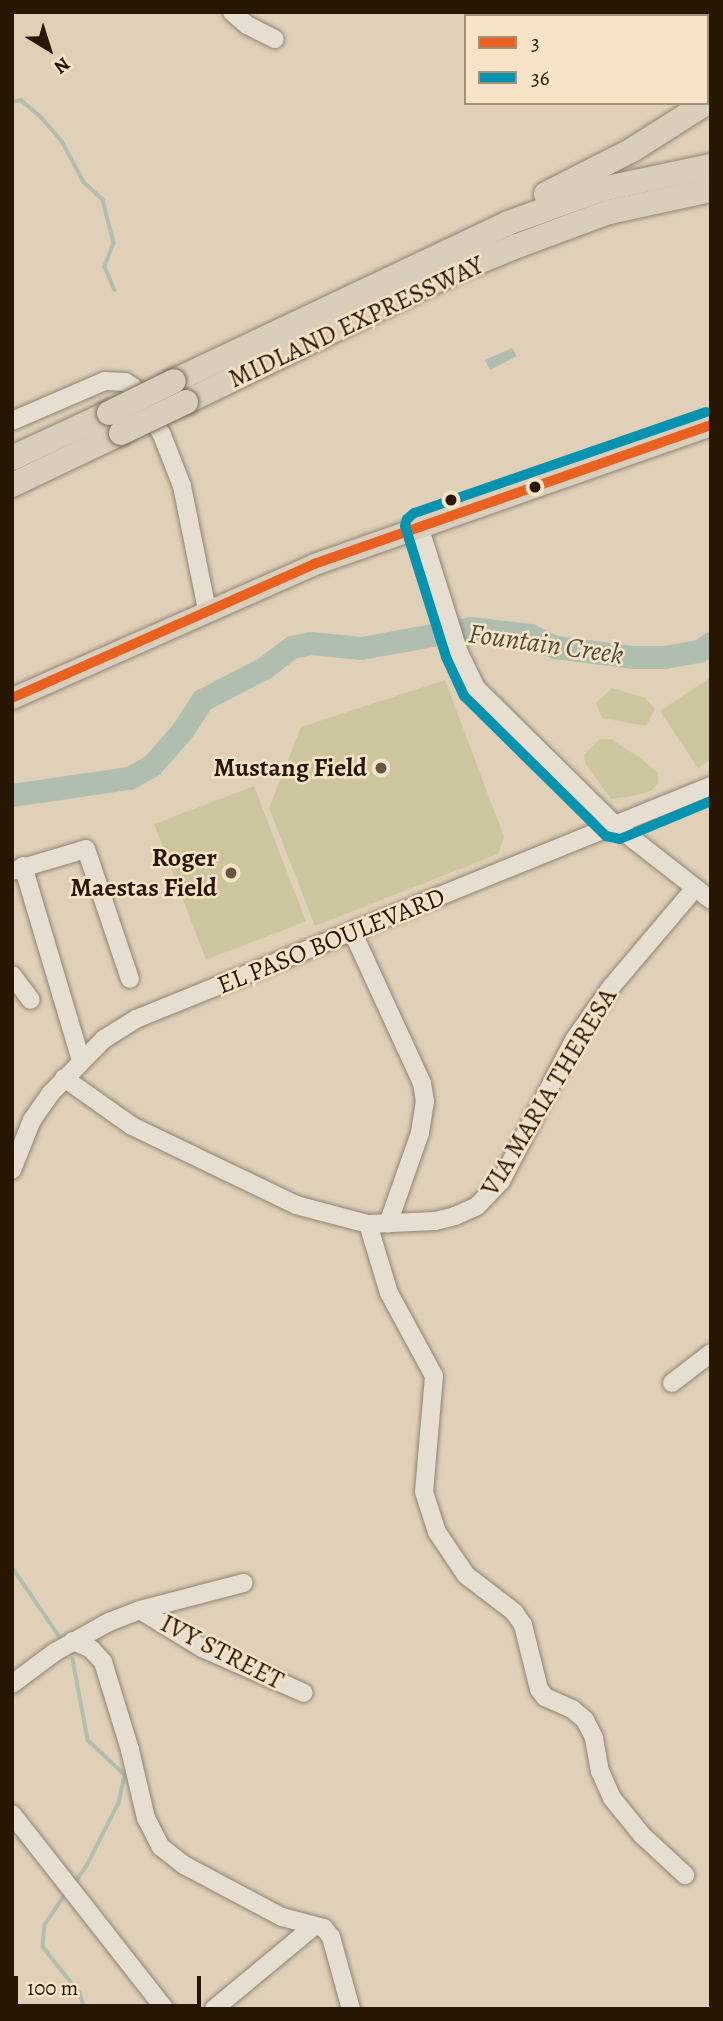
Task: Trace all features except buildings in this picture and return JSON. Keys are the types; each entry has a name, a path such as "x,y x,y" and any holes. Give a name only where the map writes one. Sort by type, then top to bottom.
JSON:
{"highway":[{"path":"359,291 602,166 703,105"},
{"name":"MIDLAND EXPRESSWAY","path":"180,392 359,291 465,242 570,199 635,181 711,166"},
{"name":"MIDLAND EXPRESSWAY","path":"12,485 115,423 454,272 609,212 711,190"},
{"name":"MIDLAND EXPRESSWAY","path":"12,458 115,423"}],"main road":[{"path":"12,698 314,564 711,425"}],"street":[{"path":"232,12 247,25 275,39"},
{"path":"12,421 105,381 125,382 133,387 158,427 182,486 207,610"},
{"path":"419,526 459,653 480,692 616,826 711,900"},
{"name":"EL PASO BOULEVARD","path":"12,1170 32,1121 64,1079 104,1039 136,1019 711,786"},
{"path":"82,1060 18,868 86,849 130,979"},
{"name":"VIA MARIA THERESA","path":"64,1079 132,1126 183,1153 296,1205 368,1224 455,1216 477,1206 501,1181 574,1040 612,986 695,888"},
{"path":"353,933 422,1083 425,1101 420,1133 387,1224"},
{"path":"12,975 31,1000"},
{"path":"368,1224 388,1293 434,1376 424,1492 438,1532 466,1575 514,1612 523,1625 539,1689 545,1697 572,1709 585,1720 594,1738 600,1771 612,1798 642,1835 685,1875"},
{"path":"672,1383 711,1353"},
{"path":"12,1684 74,1641 140,1610 244,1583"},
{"name":"IVY STREET","path":"140,1610 213,1653 304,1693"},
{"path":"74,1641 92,1649 103,1662 130,1750 146,1818 161,1847 184,1865 282,1917 324,1928 331,1937 351,2009"},
{"path":"12,1814 165,2009"},
{"path":"214,2009 314,1926"}],"shaded area":[{"path":"512,348 517,356 490,370 485,360"},
{"path":"711,677 711,759 698,768 660,711"},
{"name":"Mustang Field","path":"445,680 504,837 498,854 315,926 269,808 301,727"},
{"path":"612,688 645,698 655,709 646,726 602,718 596,703"},
{"path":"600,739 611,739 658,773 658,783 652,790 611,799 585,763 584,755"},
{"name":"Roger Maestas Field","path":"254,786 306,921 206,960 154,824"}],"waterway":[{"path":"12,102 21,100 41,117 62,141 84,182 103,200 114,243 105,267 115,290"},
{"name":"Fountain Creek","path":"12,795 129,778 152,765 182,731 202,700 264,668 292,647 311,643 361,648 471,628 530,635 555,647 633,657 664,657 699,651 711,643"},
{"path":"12,1567 60,1637"},
{"path":"73,1659 88,1740 125,1775 119,1803 87,1866 75,1883"},
{"path":"66,1894 45,1925 43,1947 80,1993 85,2009"}],"transit line":[{"name":"36","path":"706,412 414,513 407,519 405,526 446,657 464,696 606,836 620,839 711,801"},
{"name":"3","path":"12,698 314,564 711,425"}],"place":[{"name":"Mustang Field","path":"381,768"},
{"name":"Roger Maestas Field","path":"231,873"}]}
